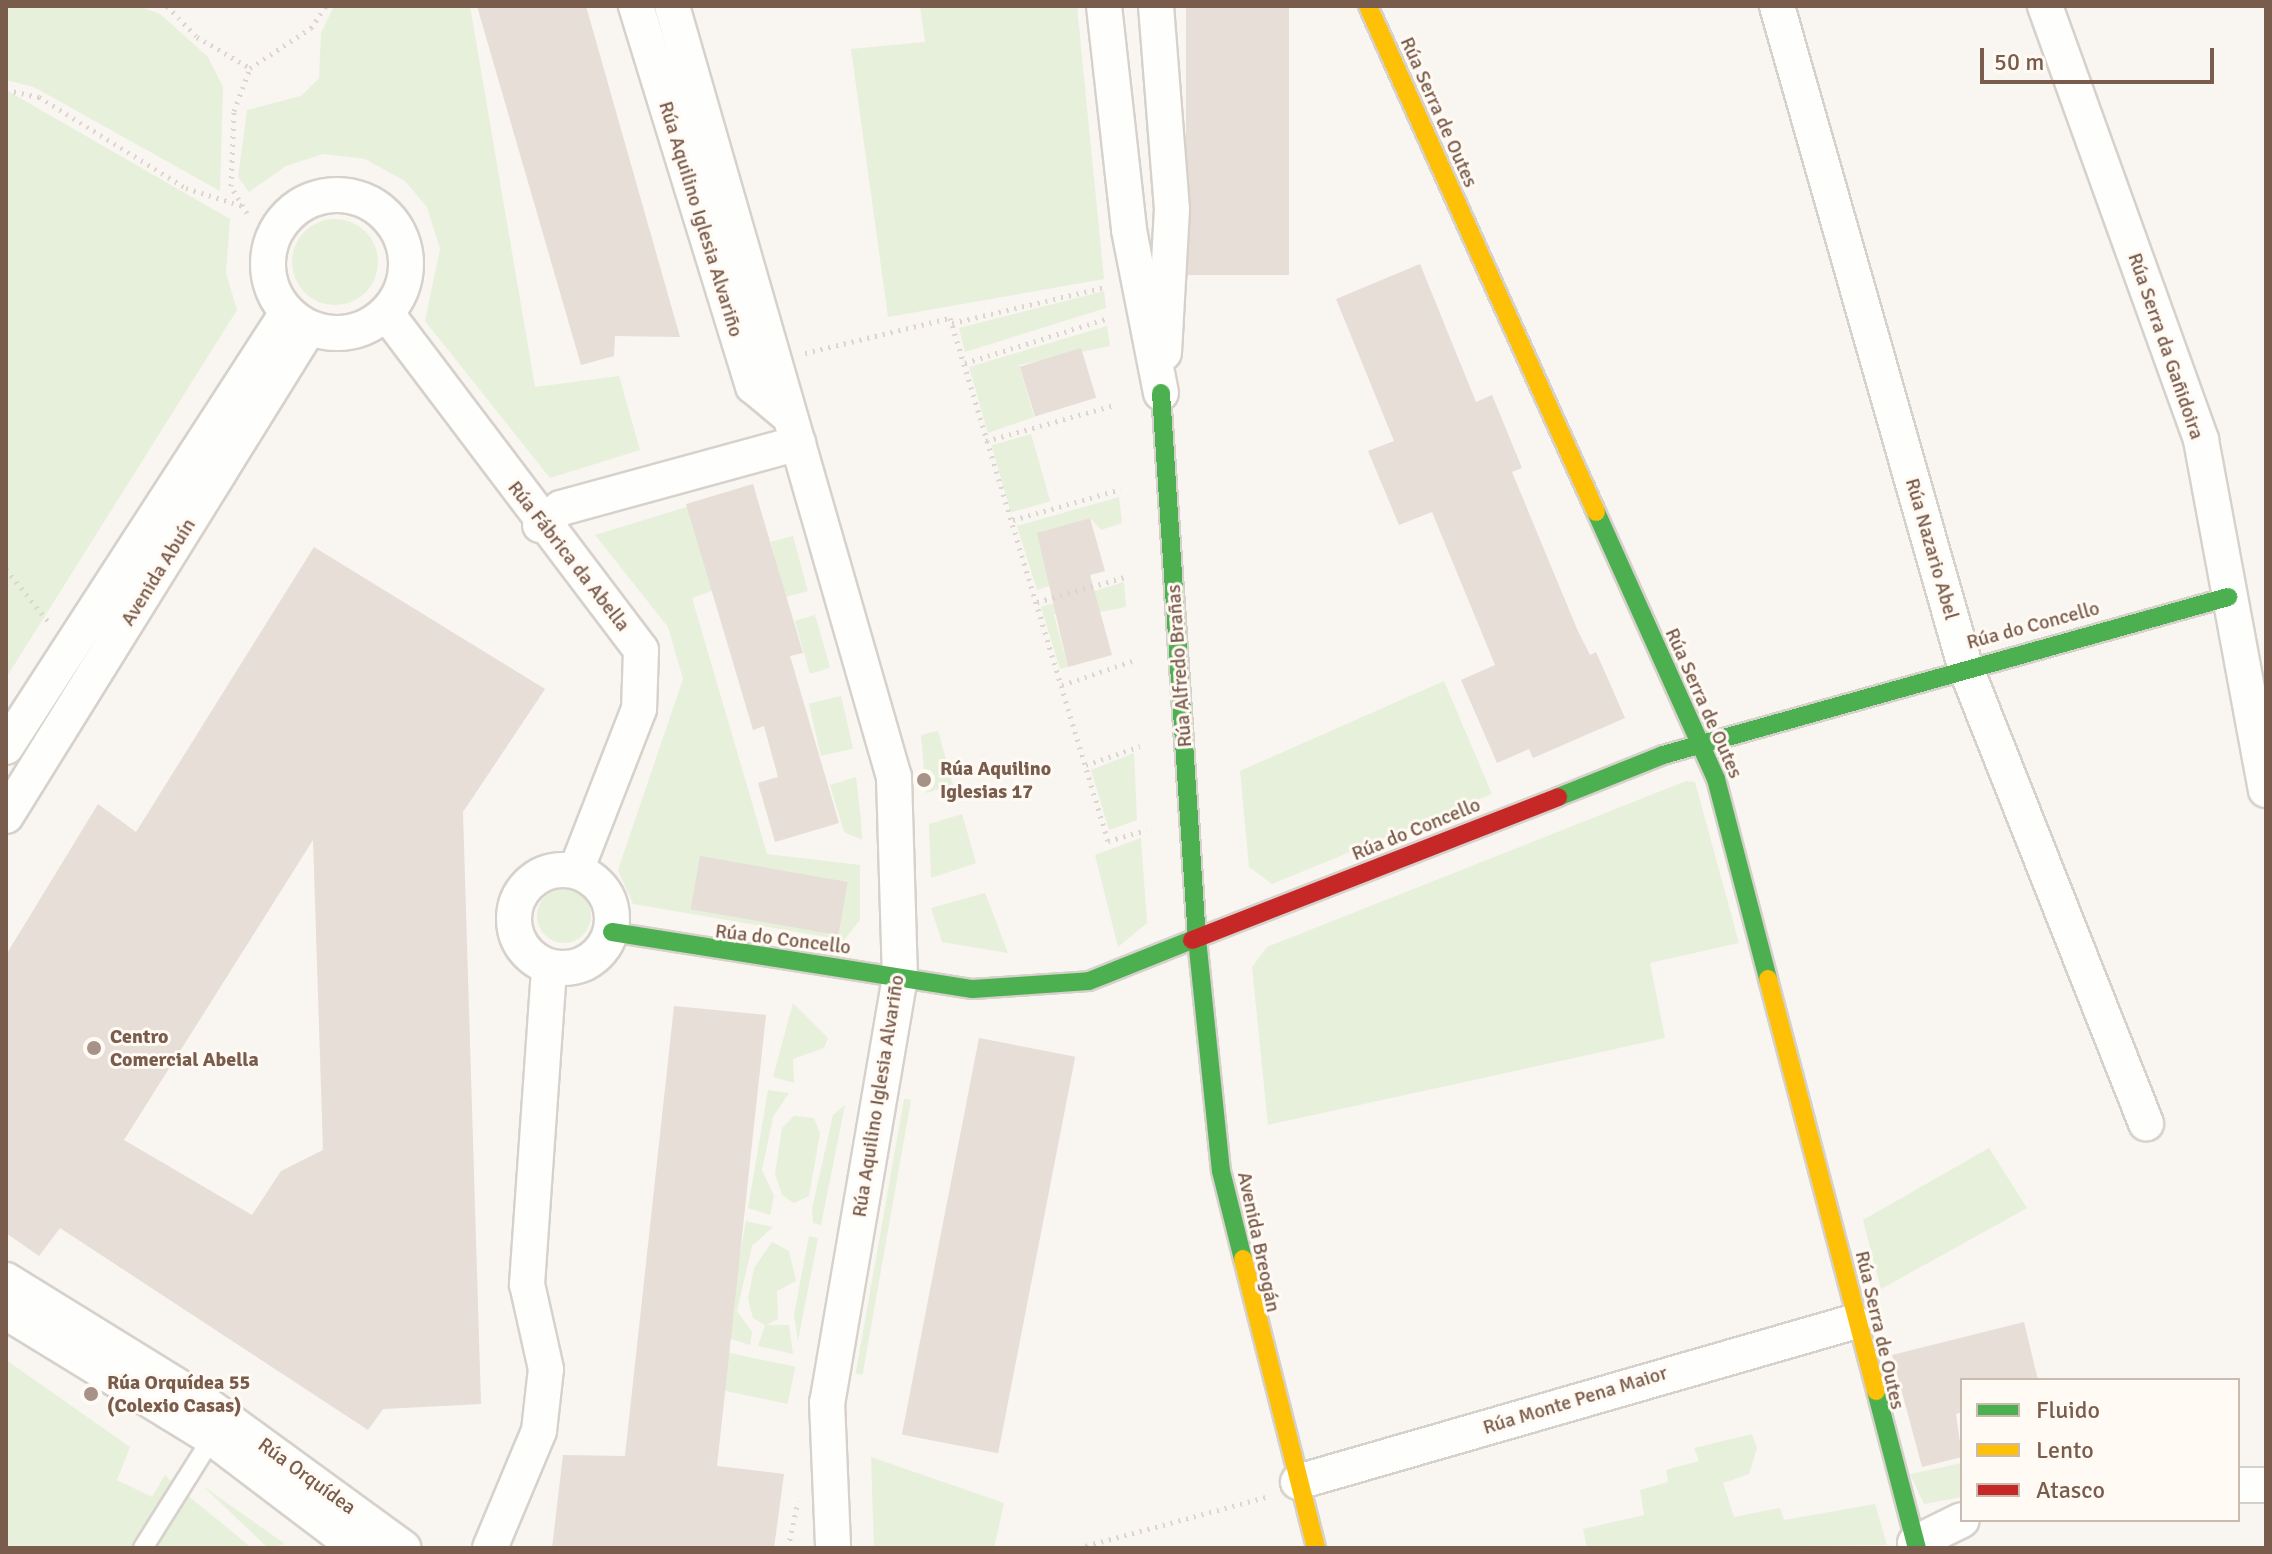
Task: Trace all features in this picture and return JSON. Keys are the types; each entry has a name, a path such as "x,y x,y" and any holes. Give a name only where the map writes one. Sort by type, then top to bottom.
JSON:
{"street":[{"name":"Rúa Aquilino Iglesia Alvariño","path":"636,6 753,386 794,429"},
{"name":"Rúa Aquilino Iglesia Alvariño","path":"672,6 894,777 900,977 827,1402 833,1548"},
{"name":"Rúa Alfredo Brañas","path":"1104,6 1129,230 1161,393"},
{"name":"Rúa Alfredo Brañas","path":"1156,6 1172,209 1161,393 1197,939"},
{"name":"Rúa Serra de Outes","path":"1368,6 1700,743 1790,1048 1853,1322 1916,1545"},
{"name":"Rúa Nazario Abel","path":"1777,6 1965,666 2146,1123"},
{"name":"Rúa Serra da Gañidoira","path":"2045,6 2201,440 2266,790"},
{"path":"319,196 356,196 388,214 406,258 405,282 387,314 364,329 298,321 269,282 269,245 288,214 319,196"},
{"name":"Rúa Fábrica da Abella","path":"387,314 540,525 641,650 639,709 576,871"},
{"name":"Avenida Abuín","path":"6,747 89,615 298,321"},
{"name":"Avenida Abuín","path":"6,816 118,636 298,321"},
{"path":"540,525 561,508 794,429"},
{"name":"Rúa do Concello","path":"612,932 900,977 1039,989 1137,967 1197,939 1700,743 1965,666 2228,597"},
{"path":"549,871 576,871 599,884 612,907 612,932 587,962 549,968 526,955 514,933 513,907 527,884 549,871"},
{"name":"Avenida Breogán","path":"1197,939 1231,1233 1316,1548"},
{"path":"490,1548 539,1431 546,1369 527,1284 549,968"},
{"name":"Rúa Orquídea","path":"6,1280 199,1399 403,1548"},
{"name":"Rúa Orquídea","path":"6,1312 212,1438 346,1545"},
{"name":"Rúa Monte Pena Maior","path":"1298,1482 1853,1322"},
{"path":"2240,1485 2266,1485"},
{"path":"1916,1545 1960,1521"}],"lane":[{"path":"89,615 118,636"},
{"path":"143,1548 212,1438"}],"path":[{"path":"167,6 197,37 250,68"},
{"path":"247,213 231,186 234,111 250,68 311,28 326,6"},
{"path":"6,90 39,97 186,188 243,206"},
{"path":"952,323 1106,287"},
{"path":"800,354 939,315 952,323 1108,841 1146,830"},
{"path":"965,363 1109,318"},
{"path":"986,441 1115,405"},
{"path":"1013,520 1121,489"},
{"path":"6,569 50,624"},
{"path":"1037,602 1128,576"},
{"path":"1062,685 1135,660"},
{"path":"1086,765 1140,746"},
{"path":"1078,1548 1220,1514 1298,1482"},
{"path":"788,1548 794,1509"}],"green space":[{"path":"6,6 138,6 160,14 208,57 223,87 220,191 34,87 6,80"},
{"path":"334,6 470,6 535,387 619,376 640,450 550,478 425,321 440,249 427,207 405,181 365,159 323,154 286,166 249,192 238,177 247,110 301,96 319,78 321,33"},
{"path":"920,6 1077,6 1104,279 888,317 851,49 925,42"},
{"path":"6,90 230,219 226,273 237,310 6,678"},
{"path":"335,219 359,226 371,238 378,262 371,286 359,298 335,305 311,298 299,286 292,262 299,238 311,226"},
{"path":"1104,291 1106,308 965,352 959,328"},
{"path":"1107,326 1110,346 1019,365 1034,417 988,433 969,367"},
{"path":"1031,434 1050,501 1011,513 992,445"},
{"path":"1119,497 1122,523 1101,530 1090,518 1038,533 1052,585 1037,590 1017,526"},
{"path":"693,505 717,589 692,598 767,854 860,865 860,920 844,940 633,904 618,870 683,679 668,627 595,535"},
{"path":"793,536 808,591 786,597 771,542"},
{"path":"1124,582 1126,607 1100,612 1097,603 1054,615 1068,667 1060,669 1041,607"},
{"path":"815,615 830,668 810,674 795,621"},
{"path":"1444,681 1492,794 1272,884 1249,867 1240,771"},
{"path":"841,696 853,749 821,756 809,703"},
{"path":"938,731 953,785 926,793 921,735"},
{"path":"1134,753 1137,820 1109,830 1091,770"},
{"path":"856,777 862,840 844,832 830,785"},
{"path":"1686,781 1695,782 1739,943 1650,963 1665,1038 1268,1125 1252,967 1267,947"},
{"path":"962,814 976,863 931,878 929,824"},
{"path":"1141,838 1147,923 1118,947 1095,855"},
{"path":"564,889 583,897 591,916 583,935 564,943 545,935 537,916 545,897"},
{"path":"985,893 1008,953 942,942 931,908"},
{"path":"793,1003 828,1038 824,1048 793,1059 794,1083 773,1077"},
{"path":"768,1090 789,1093 773,1117 762,1170 774,1196 770,1215 748,1208"},
{"path":"904,1099 911,1100 863,1375 856,1374"},
{"path":"845,1105 821,1225 813,1223 812,1209 833,1115"},
{"path":"794,1116 814,1118 820,1133 809,1196 794,1203 782,1195 775,1174 782,1128"},
{"path":"1989,1148 2027,1208 1881,1289 1863,1220"},
{"path":"746,1221 773,1227 752,1246 737,1311 752,1332 750,1345 725,1337"},
{"path":"809,1236 818,1238 798,1341 794,1315"},
{"path":"772,1242 789,1251 796,1281 777,1291 778,1319 766,1325 789,1325 793,1354 758,1346 765,1325 753,1318 748,1299 754,1268"},
{"path":"721,1351 795,1367 787,1404 713,1388"},
{"path":"6,1360 130,1447 117,1480 152,1497 165,1475 174,1484 154,1509 138,1548 6,1548"},
{"path":"1752,1434 1757,1448 1749,1474 1723,1483 1734,1517 1780,1508 1784,1520 1875,1504 1887,1545 1587,1548 1583,1529 1644,1515 1640,1490 1668,1482 1666,1470 1699,1461 1694,1448"},
{"path":"871,1457 1004,1503 994,1548 874,1548"},
{"path":"1960,1463 1960,1497 1924,1504 1910,1474"},
{"path":"203,1486 285,1544 268,1548"},
{"path":"186,1494 252,1548 151,1548"}],"building":[{"path":"477,6 586,6 680,337 615,336 614,356 581,365"},
{"path":"1186,6 1289,6 1289,275 1186,275"},
{"path":"1420,264 1476,402 1492,395 1522,468 1512,472 1577,629 1590,655 1596,652 1625,718 1533,758 1529,749 1497,763 1461,680 1495,665 1432,512 1399,525 1368,451 1394,441 1336,299"},
{"path":"1081,348 1096,398 1035,416 1020,367"},
{"path":"753,484 803,653 790,656 839,823 775,842 758,783 778,777 764,726 753,730 686,504"},
{"path":"1090,518 1105,571 1090,575 1112,655 1068,667 1037,533"},
{"name":"Centro Comercial Abella","path":"314,547 545,689 463,812 481,1404 383,1409 368,1430 60,1228 39,1256 6,1233 6,955 98,804 136,832","holes":["313,840 323,1150 281,1171 252,1215 124,1140"]},
{"path":"700,856 848,882 838,935 691,909"},
{"path":"674,1006 766,1015 717,1466 784,1474 774,1548 552,1548 563,1455 625,1456"},
{"path":"979,1038 1075,1057 998,1453 902,1435"},
{"path":"2024,1322 2038,1378 1960,1378 1960,1413 1956,1414 1960,1458 1922,1467 1892,1355"}],"traffic: fast":[{"path":"1161,393 1197,939 1221,1171 1243,1259"},
{"path":"1596,512 1716,779 1768,979"},
{"path":"1558,797 1663,755 2228,597"},
{"path":"612,932 973,989 1089,981 1192,940"},
{"path":"1876,1391 1917,1548"}],"traffic: slow":[{"path":"1368,6 1596,512"},
{"path":"1768,979 1876,1391"},
{"path":"1243,1259 1316,1548"}],"traffic: jam":[{"path":"1192,940 1558,797"}],"place":[{"name":"Rúa Aquilino Iglesias 17","path":"924,780"},
{"name":"Centro Comercial Abella","path":"94,1048"},
{"name":"Rúa Orquídea 55 (Colexio Casas)","path":"91,1394"}]}
